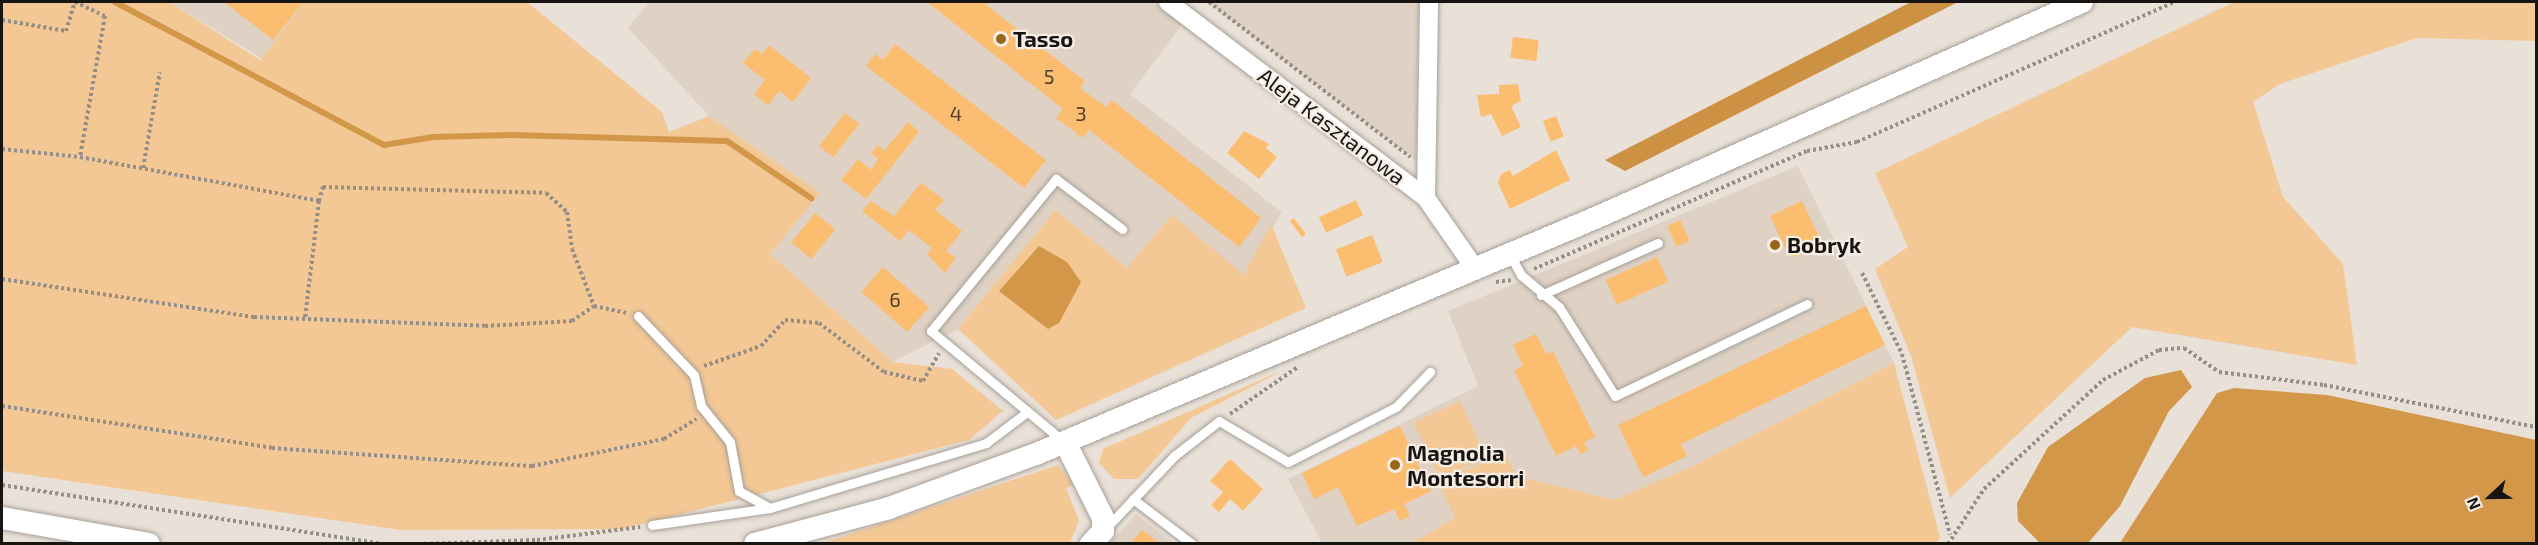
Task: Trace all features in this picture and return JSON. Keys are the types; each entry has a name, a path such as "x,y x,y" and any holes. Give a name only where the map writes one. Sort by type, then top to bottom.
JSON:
{"street":[{"name":"Aleja Kasztanowa","path":"1168,2 1426,198 1476,270"},
{"path":"1426,198 1430,172 1429,2"},
{"path":"755,543 889,508 1065,442 1476,270 2082,2"},
{"path":"1065,442 1093,493 1097,537"},
{"path":"2,519 149,543"}],"lane":[{"path":"1065,442 931,331 1056,179 1122,230"},
{"path":"1541,295 1658,243"},
{"path":"1510,255 1521,275 1541,295 1559,307 1615,396 1807,304"},
{"path":"638,316 690,371 706,412 730,442 739,491 770,508"},
{"path":"1097,537 1133,499 1219,421 1288,462 1396,407 1430,372"},
{"path":"652,525 770,508 986,443 1027,412"},
{"path":"1133,499 1192,543"}],"path":[{"path":"2,20 66,31 75,2 105,16 80,157"},
{"path":"1209,2 1430,172"},
{"path":"1521,275 1806,151 1857,142 2174,2"},
{"path":"143,168 160,72"},
{"path":"2,149 80,157 319,201"},
{"path":"305,318 319,201 323,188 546,193 567,212 572,249 594,306"},
{"path":"1862,273 1902,354 1950,535"},
{"path":"2,279 254,317 496,326 572,321 594,306 638,316"},
{"path":"690,371 761,346 785,320 819,323 884,372 923,381 945,342"},
{"path":"1948,543 1950,535 1984,489 2103,381 2159,350 2184,348 2219,372 2324,385 2536,427"},
{"path":"1219,421 1304,363"},
{"path":"2,405 272,448 532,466 664,439 706,412"},
{"path":"2,485 384,543"},
{"path":"418,543 537,540 652,525"}],"shaded area":[{"path":"2,2 169,2 260,60 304,2 527,2 662,112 669,132 709,116 820,193 770,254 893,362 952,369 1003,411 969,440 623,529 401,530 2,471"},
{"path":"169,2 313,2 269,63"},
{"path":"649,2 1153,2 1183,23 1130,94 1282,212 1244,276 1127,268 1055,210 958,329 893,362 770,254 819,193 709,116 628,28"},
{"path":"1207,2 1419,2 1416,161"},
{"path":"1911,2 1958,2 1625,171 1605,160"},
{"path":"2234,2 2536,2 2536,41 2417,38 2280,84 2253,102 2283,197 2343,264 2357,365 2132,327 1950,498 1911,356 1875,269 1908,247 1875,173"},
{"path":"1798,166 1894,363 1691,467 1614,501 1516,476 1505,452 1455,518 1412,543 1322,543 1288,479 1478,386 1448,311"},
{"path":"1055,210 1127,268 1172,215 1244,275 1271,224 1306,308 1056,420 958,329"},
{"path":"1039,246 1067,262 1081,282 1059,323 1048,329 999,291"},
{"path":"1894,363 1940,537 1937,543 1412,543 1455,518 1438,482 1505,452 1516,476 1614,500 1691,467"},
{"path":"1286,369 1191,418 1138,479 1114,479 1099,463 1103,449"},
{"path":"2181,370 2192,387 2169,411 2120,506 2088,543 2040,543 2018,521 2017,503 2048,447 2145,378"},
{"path":"2234,388 2327,395 2536,440 2536,543 2120,543 2217,393"},
{"path":"1460,401 1486,457 1440,479 1414,423"},
{"path":"1058,465 1074,484 1066,488 1079,521 1070,543 820,544"},
{"path":"1136,514 1173,543 1109,544"}],"building":[{"path":"224,2 303,2 273,40"},
{"path":"927,2 989,2 986,5 1085,81 1080,88 1106,107 1112,100 1261,218 1239,247 1089,130 1083,138 1056,118 1063,109"},
{"path":"1513,37 1539,40 1536,61 1510,58"},
{"path":"895,44 1046,160 1024,188 866,66 875,54 883,60"},
{"path":"769,45 811,78 793,102 779,91 768,106 754,94 765,80 743,63 755,49 762,54"},
{"path":"1518,84 1521,101 1511,106 1521,127 1502,136 1491,114 1481,117 1477,95 1499,94 1499,85"},
{"path":"845,113 859,124 833,157 819,146"},
{"path":"1556,116 1564,137 1551,142 1543,121"},
{"path":"908,122 919,132 866,199 841,180 858,159 871,170 878,159 871,153 878,145 884,151"},
{"path":"1244,131 1269,144 1266,148 1277,157 1259,179 1227,153"},
{"path":"1556,150 1570,180 1510,209 1498,183 1501,174 1510,170 1513,176"},
{"path":"921,183 944,200 935,210 962,231 946,251 956,258 945,273 927,254 932,248 909,230 900,241 862,211 871,201 894,216"},
{"path":"1356,200 1363,215 1326,233 1319,217"},
{"path":"1802,201 1823,245 1795,257 1788,254 1770,216"},
{"path":"815,213 835,229 811,259 791,243"},
{"path":"1294,218 1306,234 1302,237 1290,221"},
{"path":"1680,220 1690,241 1677,247 1667,226"},
{"path":"1372,235 1383,262 1347,276 1336,250"},
{"path":"1657,257 1668,282 1617,304 1606,280"},
{"path":"883,267 929,307 907,332 861,292"},
{"path":"1866,306 1885,345 1681,444 1687,456 1643,477 1618,425"},
{"path":"1536,334 1546,354 1553,351 1595,437 1584,442 1588,450 1580,454 1576,446 1556,456 1514,370 1523,366 1513,345"},
{"path":"1400,426 1431,491 1404,504 1410,516 1400,521 1394,509 1357,526 1338,487 1314,499 1302,473"},
{"path":"1230,459 1263,489 1243,511 1230,499 1219,512 1211,505 1223,492 1210,481"},
{"path":"1142,530 1159,543 1131,543"}],"waterway":[{"path":"115,2 384,145 433,137 511,135 727,141 811,198"}],"place":[{"name":"Tasso","path":"1001,39"},
{"name":"Bobryk","path":"1775,245"},
{"name":"Magnolia Montesorri","path":"1395,465"}]}
